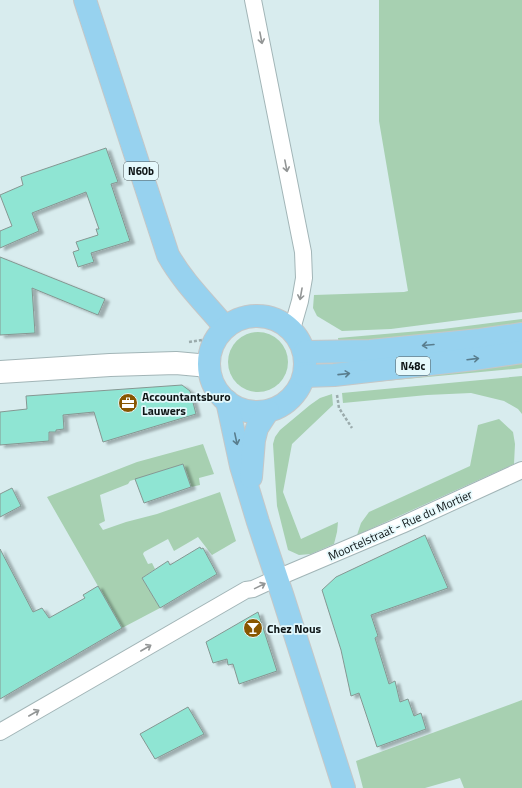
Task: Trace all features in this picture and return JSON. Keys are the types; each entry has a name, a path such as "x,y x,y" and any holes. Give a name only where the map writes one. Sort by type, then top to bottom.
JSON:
{"main road":[{"name":"N60b","path":"85,0 168,255 177,272 225,327"},
{"path":"254,315 275,318 292,329 300,340 305,352 305,376 298,390 285,404 268,411 249,411 240,409 227,401 218,392 213,384 209,366 209,356 216,338 225,327 234,321 254,315"},
{"name":"N48c","path":"305,352 370,351 480,340 522,334"},
{"name":"N48c","path":"305,376 334,375 522,352"},
{"path":"227,401 241,466 344,788"},
{"path":"249,488 255,434 257,428 268,411"}],"street":[{"path":"253,0 303,252 304,278 300,301 292,329"},
{"path":"0,372 117,364 176,363 209,366"},
{"name":"Moortelstraat - Rue du Mortier","path":"0,732 246,590 253,589 402,525 522,470"}],"path":[{"path":"336,390 339,408 352,428"}],"green space":[{"path":"379,0 522,0 522,312 391,329 342,331 317,316 313,308 314,295 408,291 379,121"},
{"path":"522,319 522,329 339,346 338,338 443,329"},
{"path":"258,332 275,337 283,345 288,362 283,379 275,387 258,392 241,387 233,379 228,362 233,345 241,337"},
{"path":"522,360 522,368 514,369 342,385 341,378"},
{"path":"522,376 522,414 518,409 504,401 471,393 427,395 343,403 342,393"},
{"path":"332,394 333,405 292,444 283,492 301,539 338,522 337,532 334,544 311,554 299,555 288,550 277,506 273,444 275,437 280,430 320,398"},
{"path":"499,419 513,432 515,444 514,464 357,535 361,523 369,512 470,466 478,425"},
{"path":"203,444 214,474 199,478 200,485 191,487 183,464 130,481 128,484 100,495 105,521 99,524 103,530 157,514 220,492 236,541 212,555 198,537 174,551 168,539 144,552 143,554 148,564 152,563 155,569 142,578 160,608 122,628 47,497 137,462"},
{"path":"522,700 522,788 464,788 460,778 425,788 363,788 356,761"}],"building":[{"path":"106,148 118,182 111,184 130,241 91,253 94,262 78,267 73,252 79,250 76,242 98,235 96,229 99,229 86,192 32,213 39,231 0,248 0,231 12,226 0,195 23,185 21,177"},
{"path":"0,257 105,299 98,315 32,288 35,333 0,335"},
{"path":"182,385 190,391 196,414 103,442 94,412 63,415 64,429 56,430 56,432 49,432 49,441 0,445 0,412 27,409 26,396"},
{"path":"183,464 191,487 144,503 135,479"},
{"path":"12,488 21,506 0,517 0,494"},
{"path":"425,535 448,588 371,615 378,636 375,638 389,684 395,681 400,702 408,699 414,716 421,713 426,729 377,747 359,693 351,696 341,650 322,590 336,577"},
{"path":"200,547 201,549 203,548 217,574 160,608 142,578 168,561 170,565"},
{"path":"0,549 33,612 42,608 49,618 85,598 83,595 98,586 122,628 0,699"},
{"path":"258,612 277,671 239,684 233,664 228,665 227,659 213,663 206,642"},
{"path":"188,707 204,734 155,759 140,734"}],"place":[{"name":"Accountantsburo Lauwers","path":"128,403"},
{"name":"Chez Nous","path":"253,628"}]}
